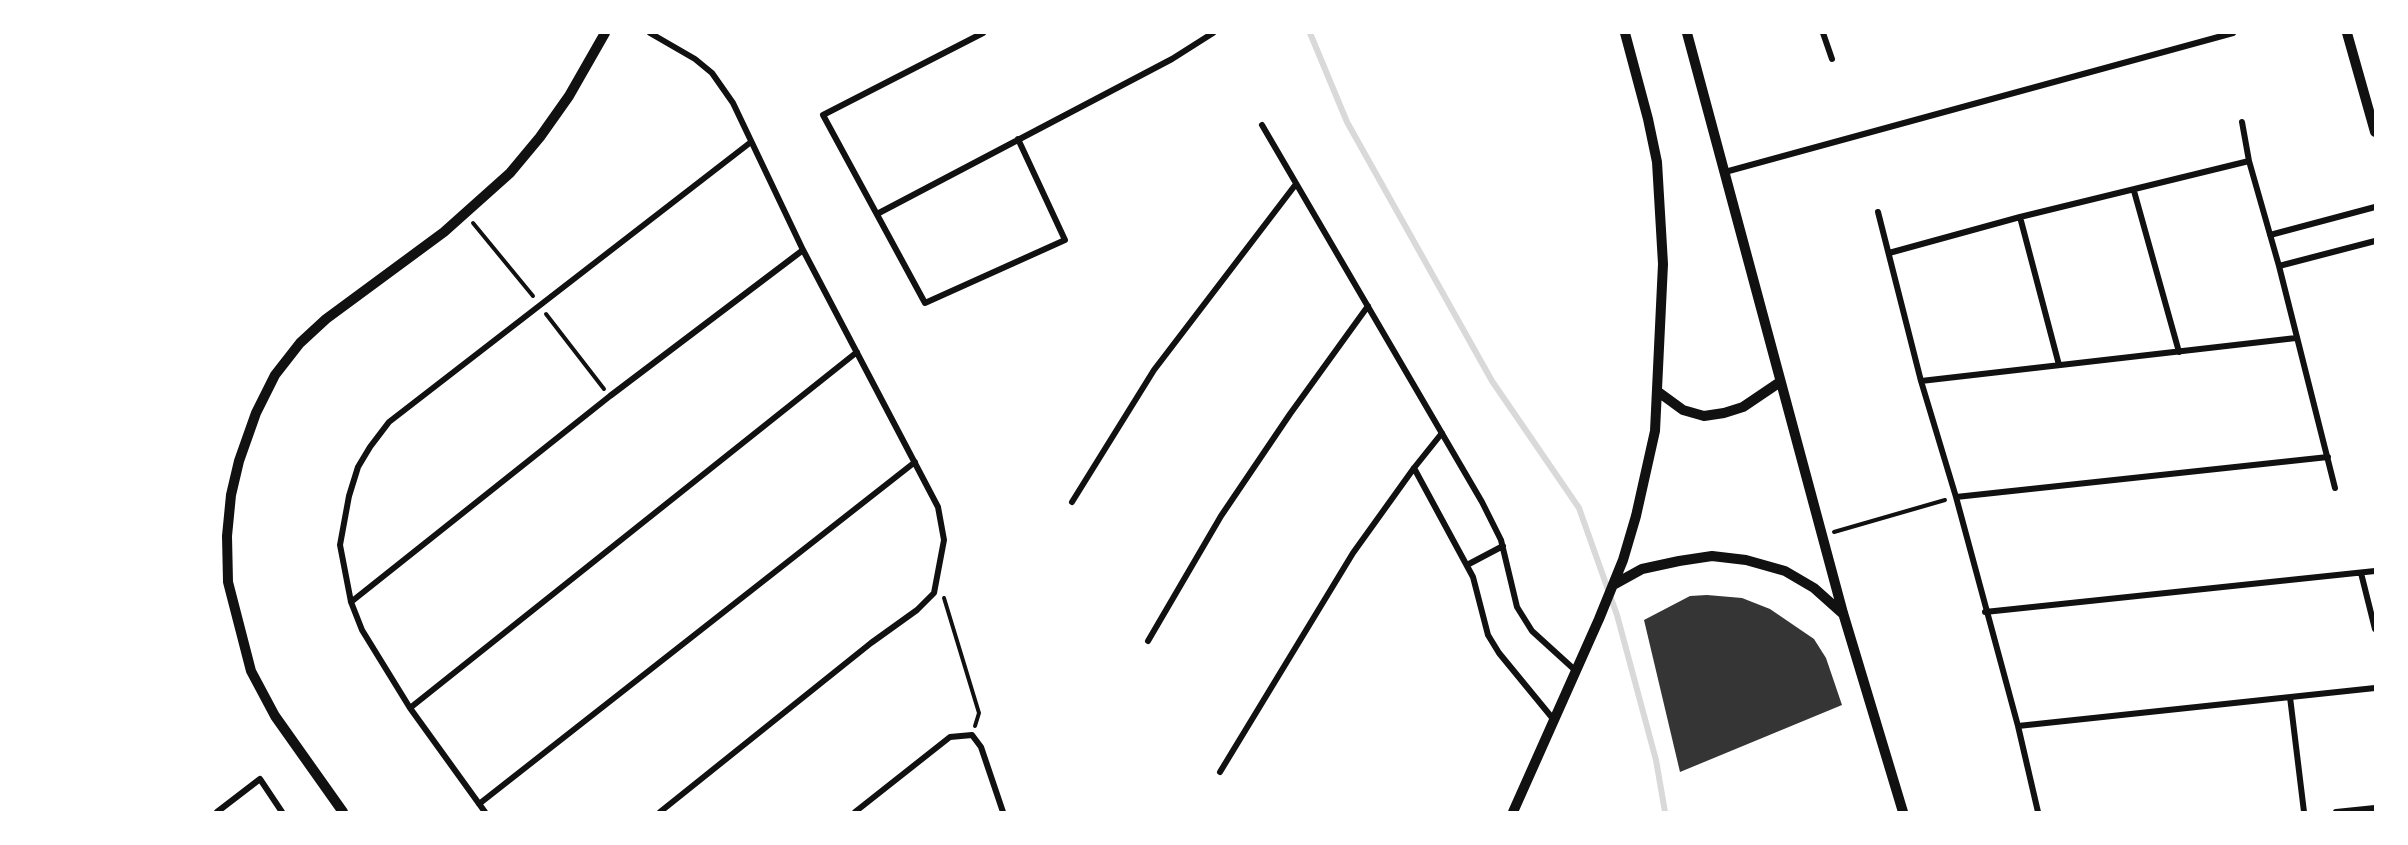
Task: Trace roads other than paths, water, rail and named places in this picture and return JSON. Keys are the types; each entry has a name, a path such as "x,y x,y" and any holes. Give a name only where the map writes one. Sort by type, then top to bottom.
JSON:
{"street":[{"path":"343,812 275,716 252,671 228,582 226,536 231,495 239,460 256,413 275,375 300,343 326,319 444,232 510,172 540,137 569,96 604,33"},
{"path":"650,33 695,58 712,73 733,103 803,250 938,507 944,540 934,593 917,610 871,643 660,812"},
{"path":"983,33 823,115 924,303 1065,240 1018,139"},
{"path":"877,214 1172,59 1213,33"},
{"path":"1513,812 1623,560 1655,431 1663,264 1657,162 1625,33"},
{"path":"1687,33 1843,613 1903,812"},
{"path":"1823,33 1832,59"},
{"path":"1725,172 2233,33"},
{"path":"2347,33 2375,132"},
{"path":"2242,122 2249,161 2279,266 2335,488"},
{"path":"1262,125 1482,502 1503,546 1517,607 1532,631 1576,671"},
{"path":"485,812 411,708 362,630 351,602 340,545 349,496 358,467 389,422 751,142"},
{"path":"1889,253 2020,217 2249,161"},
{"path":"1072,502 1154,370 1296,184"},
{"path":"2134,190 2179,352"},
{"path":"2270,235 2375,207"},
{"path":"1878,212 1921,381 1956,497 1985,612 2018,726 2038,812"},
{"path":"2020,217 2059,365"},
{"path":"2279,266 2375,241"},
{"path":"351,602 610,396 803,250"},
{"path":"1148,640 1221,516 1290,414 1368,306"},
{"path":"1921,381 2296,338"},
{"path":"411,708 857,352"},
{"path":"1657,391 1683,410 1704,416 1743,407 1780,382"},
{"path":"1220,772 1353,553 1442,433"},
{"path":"1956,497 2328,457"},
{"path":"479,804 915,462"},
{"path":"1414,468 1473,576 1488,635 1499,654 1554,721"},
{"path":"1467,565 1503,546"},
{"path":"1613,585 1642,569 1678,561 1712,556 1746,560 1785,571 1814,588 1843,613"},
{"path":"1985,612 2375,571"},
{"path":"2361,573 2375,629"},
{"path":"2018,726 2375,688"},
{"path":"2290,697 2304,812"},
{"path":"855,812 950,737 972,735 981,747 1003,812"},
{"path":"217,812 260,779 282,812"},
{"path":"2336,812 2375,808"}],"waterway":[{"path":"1310,33 1347,122 1492,381 1579,508 1617,615 1656,760 1665,812"}]}
